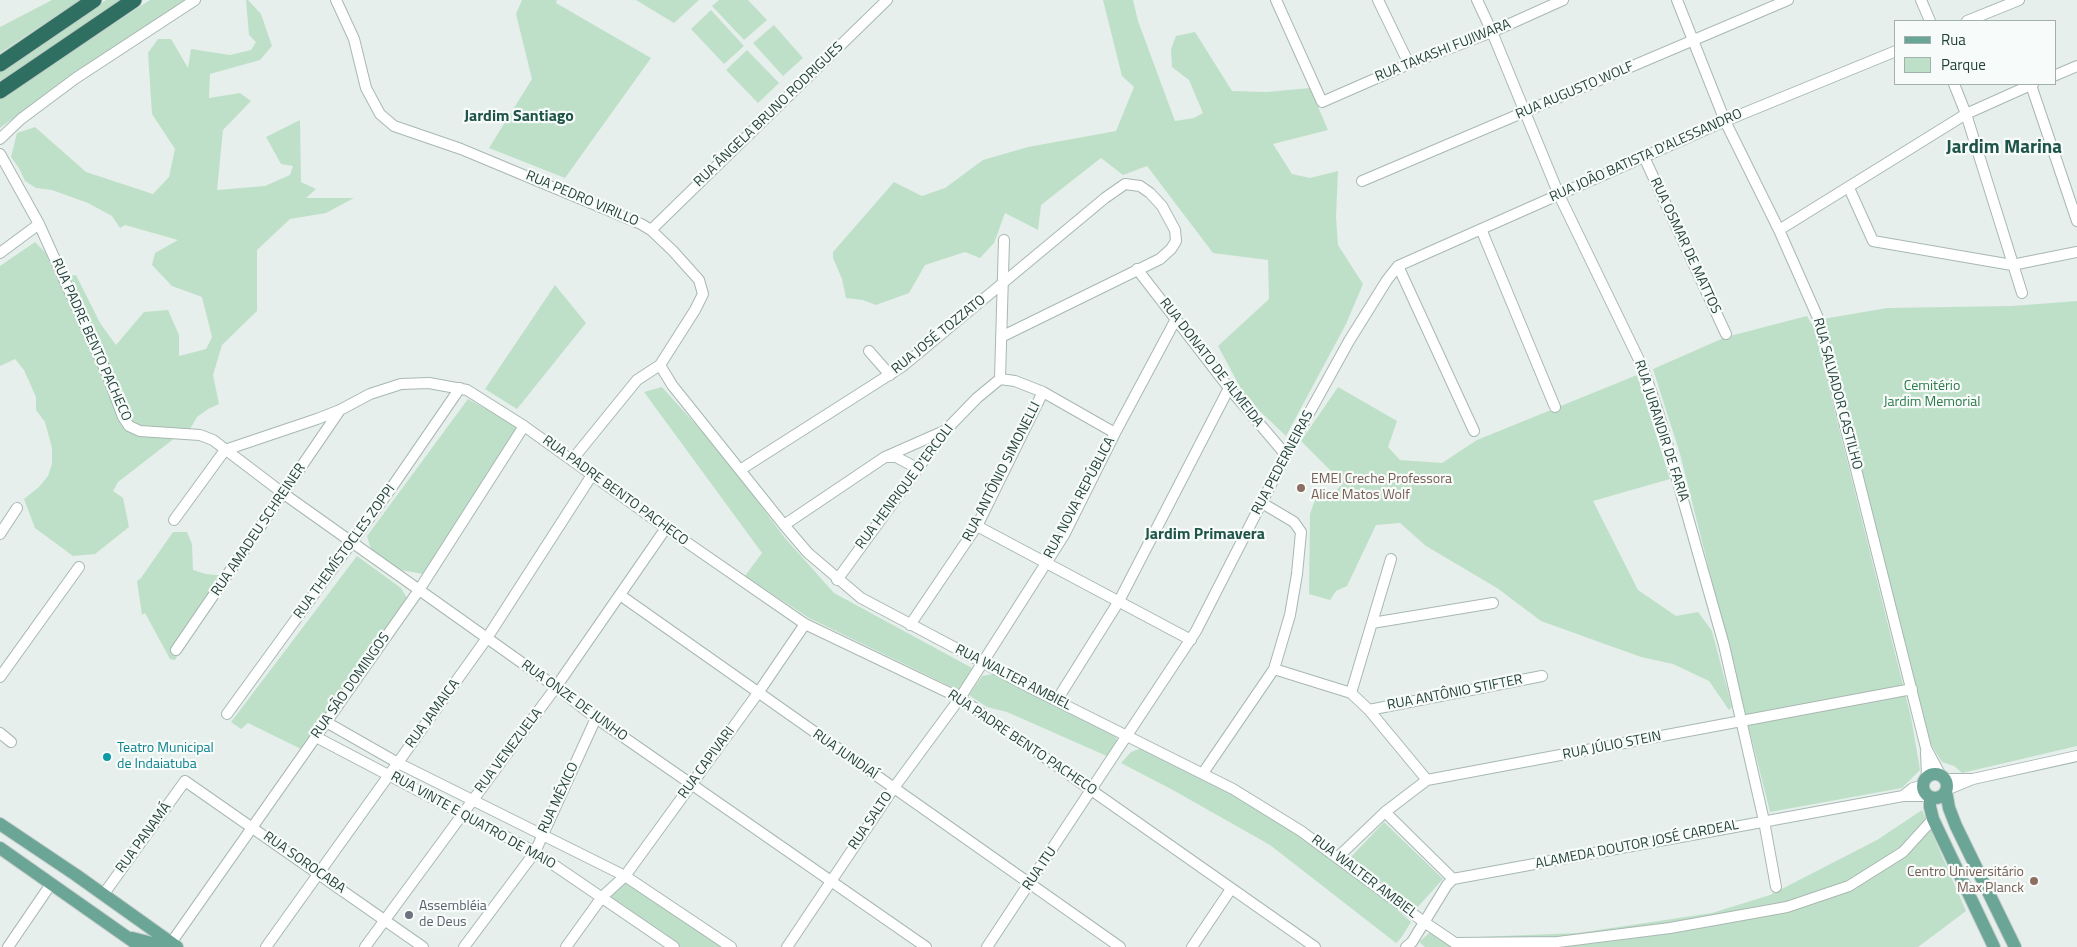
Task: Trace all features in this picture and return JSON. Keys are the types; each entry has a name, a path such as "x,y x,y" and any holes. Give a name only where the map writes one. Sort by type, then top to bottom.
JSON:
{"highway":[{"path":"0,64 94,0"},
{"path":"0,91 134,0"}],"main road":[{"path":"1994,945 1933,819 1927,789 1936,774 1944,784 1949,808 1956,826 2013,941"},
{"path":"1927,789 1941,797 1944,784"},
{"path":"0,824 76,875 174,945"},
{"path":"0,848 141,947"},
{"path":"51,884 60,876 76,875"},
{"path":"126,936 156,944 174,945"}],"street":[{"path":"0,140 21,119 76,78 195,0"},
{"name":"RUA PEDRO VIRILLO","path":"336,0 354,39 366,88 380,114 394,126 461,149 641,224 651,230 699,280 703,294 660,365 637,380 572,460"},
{"name":"RUA ÂNGELA BRUNO RODRIGUES","path":"651,230 887,0"},
{"name":"RUA TAKASHI FUJIWARA","path":"1276,0 1322,102 1409,64 1492,32 1563,0"},
{"path":"1378,0 1409,64"},
{"name":"RUA JURANDIR DE FARIA","path":"1477,0 1559,195 1646,378 1660,415 1724,645 1764,821 1776,887"},
{"name":"RUA SALVADOR CASTILHO","path":"1677,0 1725,121 1818,318 1926,748 1927,789"},
{"name":"RUA AUGUSTO WOLF","path":"1362,181 1788,0"},
{"path":"1921,0 1930,20"},
{"path":"1969,20 2019,0"},
{"name":"RUA JOÃO BATISTA D'ALESSANDRO","path":"1398,266 1725,121 1894,52"},
{"path":"2057,75 2077,66"},
{"path":"1954,85 1966,114 2022,293"},
{"path":"1778,230 1849,188 1966,114 2030,85"},
{"path":"2032,85 2077,221"},
{"name":"RUA PADRE BENTO PACHECO","path":"0,154 39,224 107,374 123,417 129,426 140,431 200,435 212,440 225,450 340,410 370,394 401,384 429,383 467,390 524,426 666,528 805,624 960,698 1315,947"},
{"name":"RUA OSMAR DE MATTOS","path":"1644,158 1726,334"},
{"name":"RUA JOSÉ TOZZATO","path":"740,470 890,375 1125,184 1140,186 1150,193 1162,206 1175,230 1176,241 1171,249 1160,259 1137,269"},
{"path":"1849,188 1873,241 2012,265 2077,252"},
{"path":"0,253 39,224"},
{"path":"1481,229 1555,407"},
{"path":"1004,240 1000,379 1015,381 1043,392 1115,433"},
{"path":"1398,266 1474,431"},
{"name":"RUA PEDERNEIRAS","path":"1093,790 1190,640 1286,455 1349,341 1387,280 1398,266"},
{"path":"1002,337 1137,269"},
{"name":"RUA DONATO DE ALMEIDA","path":"1137,269 1229,388 1286,455"},
{"name":"RUA NOVA REPÚBLICA","path":"960,698 1064,535 1115,433 1176,319"},
{"path":"869,351 890,375"},
{"name":"RUA WALTER AMBIEL","path":"660,365 672,385 808,553 837,580 861,598 982,662 1203,773 1301,831 1455,943 1558,942 1670,928 1786,907 1849,886 1903,852 1933,819"},
{"name":"RUA HENRIQUE D'ERCOLI","path":"837,580 945,431 977,398 1000,379"},
{"name":"RUA THEMÍSTOCLES ZOPPI","path":"227,714 352,543 460,388"},
{"path":"1057,700 1119,601 1229,388"},
{"name":"RUA ANTÔNIO SIMONELLI","path":"910,625 977,526 1043,392"},
{"name":"RUA AMADEU SCHREINER","path":"176,650 340,410"},
{"name":"RUA SÃO DOMINGOS","path":"174,945 252,826 419,590 524,426"},
{"path":"784,525 885,457 945,431"},
{"path":"174,520 225,450"},
{"name":"RUA ONZE DE JUNHO","path":"225,450 352,543 556,687 596,718 926,947"},
{"path":"885,457 896,457 917,468"},
{"name":"RUA JAMAICA","path":"266,947 487,638 592,475"},
{"path":"1203,773 1274,669 1290,615 1297,574 1301,532 1294,522 1262,503"},
{"path":"0,534 18,508"},
{"path":"977,526 1190,640"},
{"name":"RUA VENEZUELA","path":"365,947 556,687 666,528"},
{"path":"1352,694 1392,559"},
{"path":"0,677 79,566"},
{"name":"RUA JUNDIAÍ","path":"620,595 1120,947"},
{"path":"1372,623 1493,603"},
{"name":"RUA CAPIVARI","path":"566,947 602,897 624,876 693,784 805,624"},
{"path":"1274,669 1352,694 1369,710 1427,780"},
{"name":"RUA ANTÔNIO STIFTER","path":"1369,710 1542,676"},
{"name":"RUA JÚLIO STEIN","path":"1338,857 1385,812 1427,780 1912,689"},
{"name":"RUA SALTO","path":"787,947 893,788 960,698"},
{"name":"RUA MÉXICO","path":"464,947 535,852 596,718"},
{"name":"RUA VINTE E QUATRO DE MAIO","path":"326,722 398,762 624,876 731,947"},
{"path":"0,734 11,742"},
{"name":"RUA VINTE E QUATRO DE MAIO","path":"316,737 535,852 602,897 668,946"},
{"name":"RUA SALVADOR CASTILHO","path":"1926,748 1944,784"},
{"path":"1944,784 2077,756"},
{"name":"RUA SOROCABA","path":"185,781 423,947"},
{"name":"RUA PANAMÁ","path":"102,895 185,781"},
{"name":"ALAMEDA DOUTOR JOSÉ CARDEAL","path":"1453,879 1903,796 1913,788 1927,789"},
{"name":"RUA ITU","path":"987,947 1093,790"},
{"path":"1385,812 1453,879 1447,885 1424,922 1412,945"},
{"path":"8,947 51,884"},
{"path":"1192,947 1231,889"},
{"path":"1994,945 1996,937 2003,934 2013,941"}],"green space":[{"path":"52,0 80,0 0,53 0,27"},
{"path":"106,0 124,0 0,83 0,72"},
{"path":"150,0 187,0 79,70 0,128 0,98"},
{"path":"246,0 261,14 272,46 260,60 210,74 209,98 240,93 251,101 223,130 217,190 265,186 290,175 293,166 281,164 266,137 300,120 301,182 316,189 306,198 354,198 326,213 290,219 257,250 257,311 222,345 213,375 219,404 197,417 190,429 189,437 180,434 118,482 113,491 123,498 129,527 95,554 73,556 35,528 24,499 39,487 48,476 52,464 52,448 45,422 36,410 36,397 24,370 15,359 0,366 0,266 35,242 45,252 56,277 76,275 100,323 116,345 144,312 168,310 179,335 179,356 206,349 212,337 202,297 172,286 152,265 155,253 178,240 125,225 120,228 112,216 88,203 52,190 36,188 25,181 11,157 17,133 35,127 86,172 153,194 169,177 175,149 152,114 148,53 158,39 171,39 188,68 191,49 230,55 251,50 256,42 249,35"},
{"path":"522,0 557,0 556,3 651,58 565,178 489,148 532,79 516,14"},
{"path":"636,0 699,0 674,23"},
{"path":"719,0 748,0 767,20 744,40 712,6"},
{"path":"1103,0 1133,0 1138,21 1175,121 1194,118 1203,113 1189,80 1172,67 1171,49 1176,36 1195,32 1232,91 1267,92 1310,88 1328,130 1273,144 1292,174 1310,178 1338,171 1336,217 1338,245 1363,284 1346,324 1286,436 1246,398 1218,346 1269,299 1268,260 1213,253 1147,166 1123,175 1101,158 1041,205 1038,230 1005,213 994,243 980,258 965,252 925,265 909,293 876,305 863,300 846,298 842,279 833,258 833,252 894,182 922,196 945,188 983,160 1028,147 1116,131 1134,87 1122,76"},
{"path":"711,10 744,46 724,64 691,29"},
{"path":"774,25 803,58 783,76 753,43"},
{"path":"747,50 779,83 758,103 726,70"},
{"path":"555,285 586,323 517,409 485,389"},
{"name":"Cemitério Jardim Memorial","path":"2077,301 2077,746 1962,773 1954,766 1942,762 1930,743 1863,493 1823,319 1887,308 2012,306"},
{"path":"1807,316 1814,328 1911,717 1920,770 1902,788 1770,812 1680,454 1653,369 1726,337"},
{"path":"1637,375 1670,479 1593,501 1638,590 1676,616 1698,612 1712,631 1732,707 1729,710 1709,681 1673,664 1641,657 1541,621 1497,588 1426,546 1400,523 1376,525 1347,586 1336,591 1330,600 1309,594 1310,514 1319,489 1336,491 1343,483 1301,441 1338,387 1397,421 1388,447 1400,460 1442,463 1477,440"},
{"path":"662,387 724,456 784,537 834,593 972,668 960,691 809,618 745,576 762,553 644,392"},
{"path":"468,399 519,427 423,574 401,570 371,549 367,536"},
{"path":"173,532 187,532 192,544 193,570 206,574 226,576 175,660 170,659 145,613 142,615 137,581"},
{"path":"357,556 401,588 407,598 301,749 248,723 241,729 231,722"},
{"path":"993,674 1115,735 1118,743 1109,757 1007,712 987,707 969,695 982,676"},
{"path":"1142,748 1228,791 1292,829 1359,877 1411,922 1401,938 1396,943 1270,845 1121,763 1131,752"},
{"path":"1922,810 1966,911 1918,947 1425,947 1419,942 1436,927 1452,938 1578,933 1712,913 1770,895 1877,840"},
{"path":"1384,822 1443,879 1415,910 1351,857"},
{"path":"625,876 731,947 677,947 602,897"}],"place":[{"name":"EMEI Creche Professora Alice Matos Wolf","path":"1301,488"},
{"name":"Teatro Municipal de Indaiatuba","path":"107,757"},
{"name":"Centro Universitário Max Planck","path":"2034,881"},
{"name":"Assembléia de Deus","path":"409,915"}],"district":[{"name":"Jardim Santiago","path":"519,117"},
{"name":"Jardim Marina","path":"2004,148"},
{"name":"Jardim Primavera","path":"1205,535"}]}
